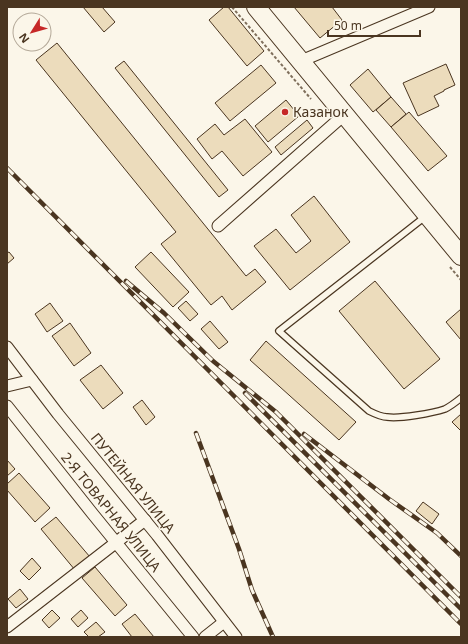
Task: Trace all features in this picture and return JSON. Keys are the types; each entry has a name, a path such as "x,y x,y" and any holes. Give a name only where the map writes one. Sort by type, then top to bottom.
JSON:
{"main road":[{"path":"256,7 461,256"}],"street":[{"path":"301,61 429,7"},
{"path":"218,226 345,114"},
{"name":"ПУТЕЙНАЯ УЛИЦА","path":"7,347 58,414 145,520 236,637"},
{"path":"7,386 32,380"},
{"name":"2-Я ТОВАРНАЯ УЛИЦА","path":"7,406 193,637"},
{"path":"7,627 145,520"},
{"path":"205,637 224,622"}],"lane":[{"path":"427,215 279,331 370,411 378,415 387,417 404,417 445,409 461,398"}],"building":[{"path":"83,7 102,7 115,22 104,32"},
{"path":"224,7 228,7 264,51 247,66 209,20"},
{"path":"294,7 332,7 342,20 320,38"},
{"path":"57,43 246,276 255,269 266,282 232,310 222,296 211,305 161,244 176,232 36,60 46,52 52,52 52,47"},
{"path":"124,61 228,190 219,197 115,68"},
{"path":"446,64 455,85 434,96 439,106 418,116 403,83"},
{"path":"261,65 276,83 230,121 215,103"},
{"path":"368,69 391,97 373,112 350,85"},
{"path":"391,97 406,114 391,127 376,110"},
{"path":"286,100 299,116 268,142 255,126"},
{"path":"409,112 447,156 428,171 391,127"},
{"path":"245,119 272,152 243,176 222,151 212,159 197,139 215,124 224,135"},
{"path":"307,120 313,128 281,155 275,147"},
{"path":"314,196 350,242 290,290 254,246 276,229 296,253 311,241 291,215"},
{"path":"9,252 14,258 7,264 7,253"},
{"path":"151,252 189,292 173,307 135,267"},
{"path":"375,281 440,359 404,389 339,311"},
{"path":"186,301 198,314 190,321 178,308"},
{"path":"50,303 63,321 47,332 35,314"},
{"path":"461,309 461,340 446,322"},
{"path":"210,321 228,342 219,349 201,329"},
{"path":"70,323 91,353 74,366 52,336"},
{"path":"266,341 356,422 339,440 250,360"},
{"path":"101,365 123,393 103,409 80,380"},
{"path":"142,400 155,417 146,425 133,407"},
{"path":"461,414 461,431 452,422"},
{"path":"7,460 15,469 7,476"},
{"path":"19,473 50,508 35,522 7,490 7,484"},
{"path":"423,502 439,514 432,524 416,511"},
{"path":"56,517 90,557 75,570 41,529"},
{"path":"32,558 41,568 29,580 20,571"},
{"path":"95,567 127,605 115,616 82,578"},
{"path":"20,589 28,599 16,608 8,599"},
{"path":"52,610 60,618 49,628 42,620"},
{"path":"81,610 88,618 78,627 71,619"},
{"path":"135,614 154,637 132,637 122,624"},
{"path":"96,622 105,632 98,637 89,637 84,632"}],"railway":[{"path":"7,168 461,624"},
{"path":"126,281 164,313 213,361 276,412 461,597"},
{"path":"245,393 461,609"},
{"path":"196,433 239,549 252,590 273,637"},
{"path":"304,434 389,499 437,533 461,556"}],"place":[{"name":"Казанок","path":"285,112"}]}
